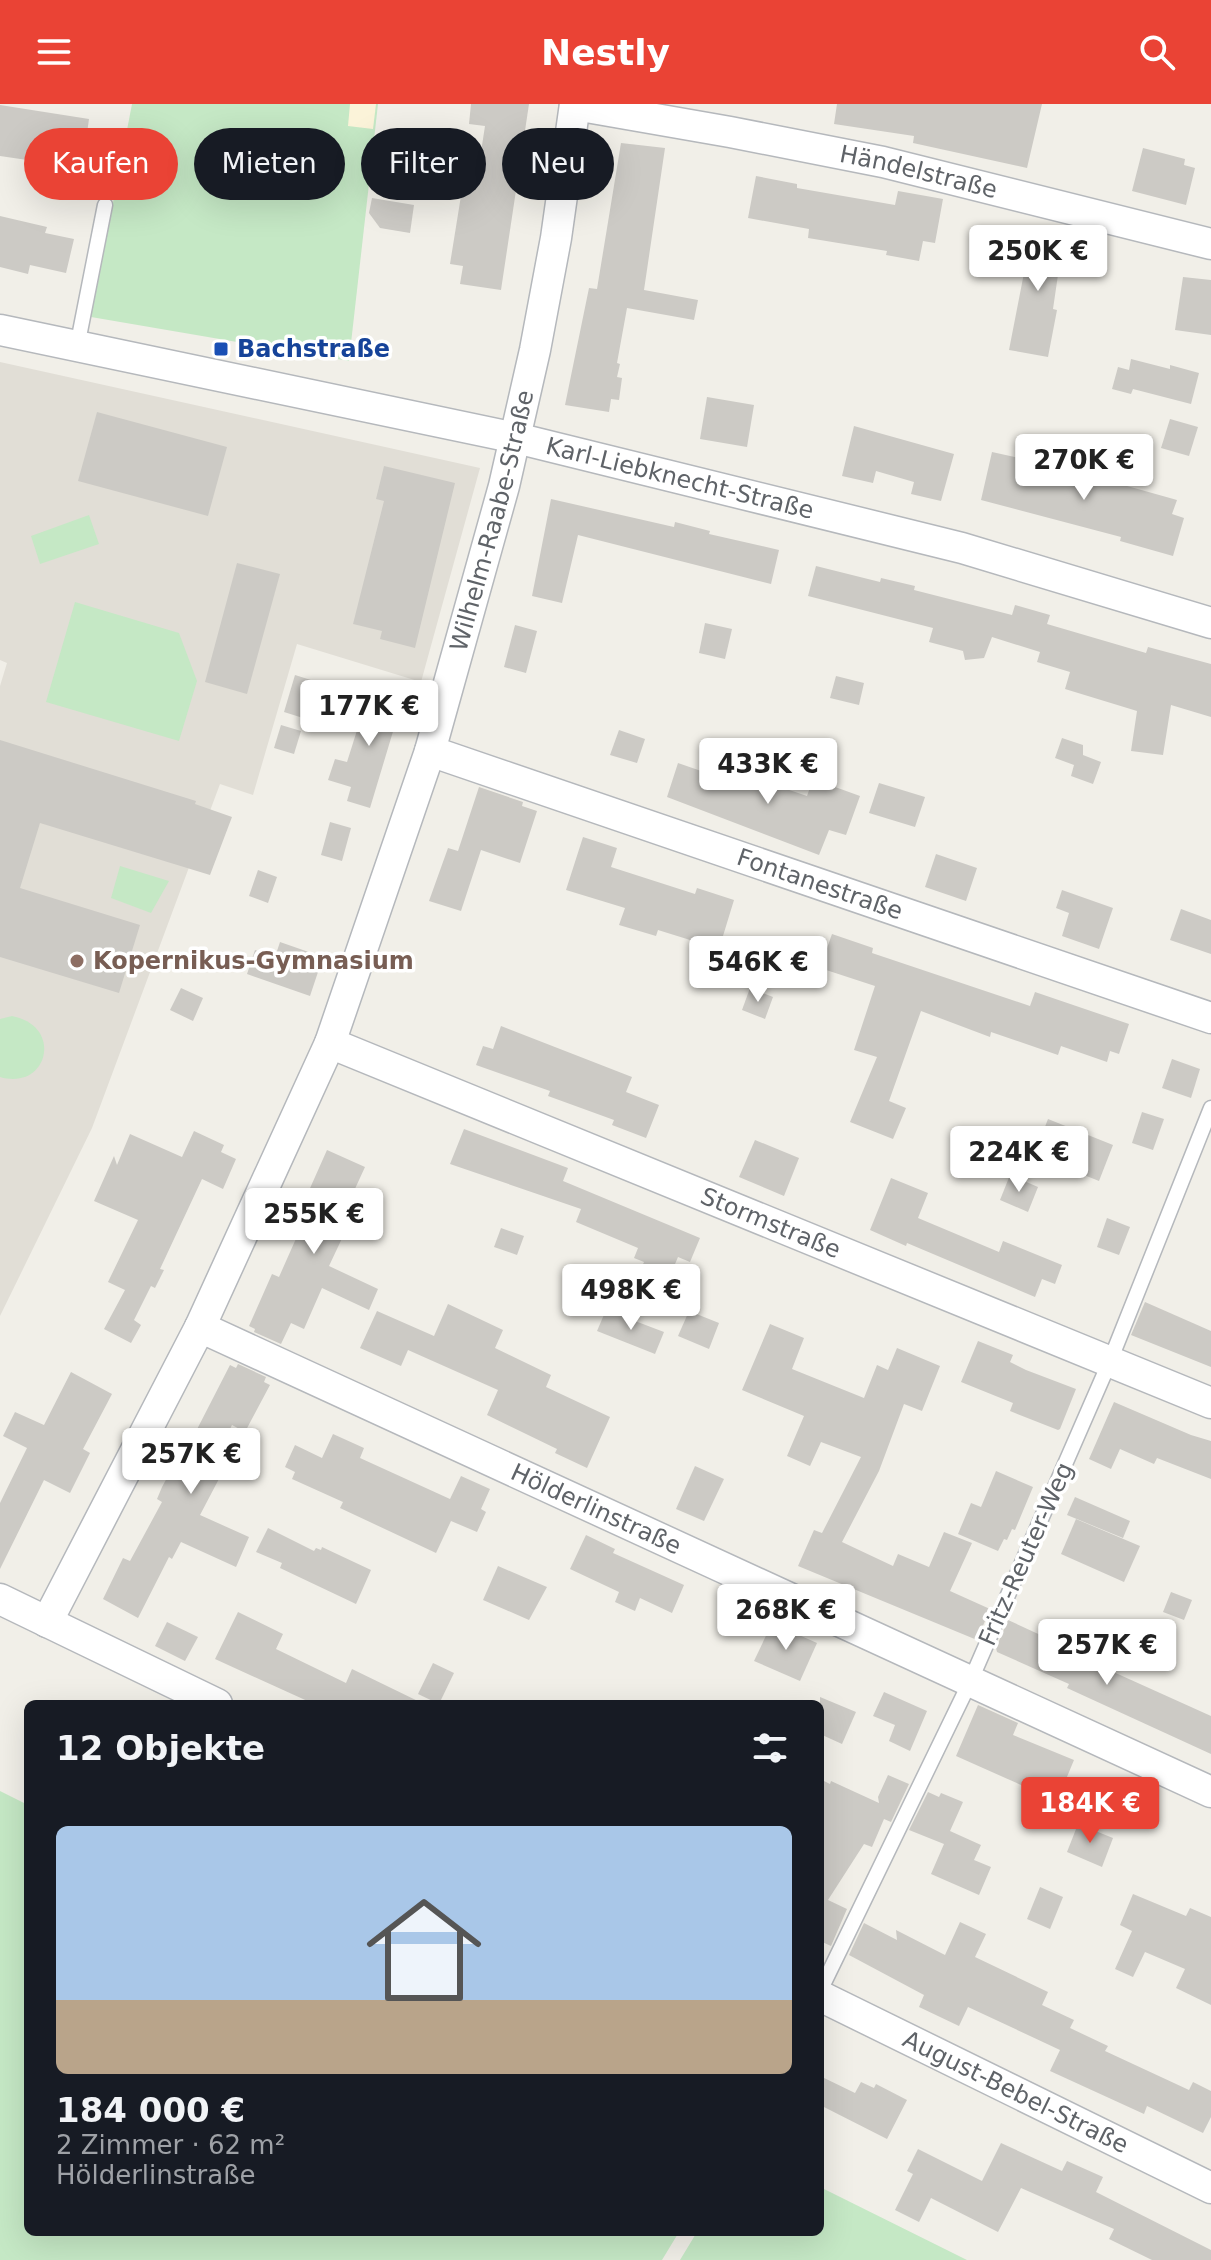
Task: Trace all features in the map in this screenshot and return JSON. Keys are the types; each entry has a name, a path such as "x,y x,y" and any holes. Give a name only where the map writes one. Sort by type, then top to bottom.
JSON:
{"street":[{"name":"Händelstraße","path":"575,105 883,162 1211,244"},
{"name":"Wilhelm-Raabe-Straße","path":"47,1622 200,1327 330,1043 430,751 516,438 556,238 575,105"},
{"name":"Karl-Liebknecht-Straße","path":"0,330 516,438 991,556 1211,623"},
{"name":"Fontanestraße","path":"430,751 1211,1018"},
{"name":"Stormstraße","path":"330,1043 1211,1403"},
{"name":"Hölderlinstraße","path":"200,1327 1211,1792"},
{"path":"0,1599 209,1700"},
{"name":"August-Bebel-Straße","path":"824,1996 1211,2188"}],"lane":[{"path":"77,347 105,205"},
{"name":"Fritz-Reuter-Weg","path":"824,1986 970,1682 1110,1361 1211,1108"}],"shaded area":[{"path":"0,362 480,468 421,682 297,644 253,795 220,784 92,1128 0,1316 0,686 7,663 0,660"}],"green space":[{"path":"132,104 378,104 375,128 361,128 361,200 367,200 349,361 91,317 114,200 178,200 178,128 127,128"},
{"path":"89,515 99,544 40,564 31,536"},
{"path":"75,602 179,633 197,681 179,741 46,702"},
{"path":"120,866 169,881 151,913 111,898"},
{"path":"12,1016 28,1022 39,1032 44,1043 44,1056 39,1066 29,1075 16,1079 0,1077 0,1019"},
{"path":"0,1791 24,1803 24,2236 677,2236 662,2260 0,2260"},
{"path":"824,2189 967,2260 680,2260 695,2236 824,2236"}],"sand":[{"path":"350,104 376,104 373,128 348,126"}],"building":[{"path":"471,104 529,104 525,128 502,128 502,200 515,200 501,290 460,284 463,266 450,264 460,200 486,200 486,128 469,124"},
{"path":"837,104 1042,104 1027,168 913,143 914,136 834,124"},
{"path":"0,105 89,119 88,128 24,128 24,160 0,156"},
{"path":"621,143 665,148 644,290 698,300 694,320 627,308 617,363 620,364 617,377 622,378 619,400 611,399 609,412 565,405 589,288 597,289"},
{"path":"1143,148 1185,159 1184,165 1195,168 1186,205 1132,191"},
{"path":"756,176 797,184 797,188 895,205 898,191 943,199 935,243 923,241 919,261 886,255 887,251 808,238 809,229 748,218"},
{"path":"372,200 414,205 410,233 380,228 369,213"},
{"path":"0,216 47,227 45,233 74,239 66,273 30,265 28,274 0,267"},
{"path":"1027,228 1064,234 1053,309 1057,310 1048,357 1009,350 1024,273 1020,272"},
{"path":"1183,277 1211,280 1211,335 1175,330"},
{"path":"1131,359 1199,373 1191,404 1133,389 1131,394 1112,389 1118,367 1129,370"},
{"path":"707,397 754,405 747,447 700,439"},
{"path":"97,412 227,447 208,516 78,481"},
{"path":"1170,419 1198,427 1189,456 1161,448"},
{"path":"854,426 954,454 941,501 911,494 914,482 876,471 873,483 842,476"},
{"path":"992,452 1177,500 1172,514 1184,518 1173,556 1120,541 1121,537 981,500"},
{"path":"384,466 455,483 415,648 380,639 382,631 353,624 384,501 376,499"},
{"path":"551,499 674,527 675,522 710,531 709,534 779,550 771,584 578,535 562,603 532,596"},
{"path":"237,563 280,574 247,694 205,682"},
{"path":"816,566 880,582 881,578 915,586 914,590 1012,615 1015,605 1050,615 1047,624 1146,653 1148,647 1211,664 1211,717 1171,705 1163,755 1131,751 1137,711 1065,689 1070,672 1037,662 1040,652 992,637 984,658 965,660 963,651 929,642 933,628 808,596"},
{"path":"705,623 732,629 725,659 699,653"},
{"path":"515,625 537,631 526,673 504,667"},
{"path":"295,675 314,681 303,718 284,712"},
{"path":"836,676 864,683 859,705 830,698"},
{"path":"376,686 404,695 370,808 347,801 351,787 328,780 335,759 347,762 365,705 370,706"},
{"path":"281,725 301,731 294,754 274,748"},
{"path":"619,730 645,739 637,763 610,755"},
{"path":"1062,738 1083,745 1083,755 1101,762 1093,784 1071,776 1074,765 1055,758"},
{"path":"0,740 196,801 195,804 232,817 210,875 40,823 20,888 140,925 119,993 0,957"},
{"path":"678,763 727,780 730,770 807,796 813,779 860,796 846,835 829,830 819,855 667,797"},
{"path":"879,783 925,797 915,827 869,813"},
{"path":"479,787 523,802 522,806 537,811 520,863 481,850 461,911 429,901 448,848 458,851"},
{"path":"330,822 351,828 342,861 321,855"},
{"path":"583,837 617,848 611,867 695,894 697,888 734,900 719,949 658,930 656,936 619,925 625,908 566,890"},
{"path":"936,854 977,868 966,901 925,887"},
{"path":"258,870 277,877 268,903 249,896"},
{"path":"1062,890 1113,908 1099,949 1062,936 1069,913 1056,908"},
{"path":"1181,909 1211,920 1211,954 1170,940"},
{"path":"832,934 873,948 872,953 1030,1006 1035,992 1129,1024 1119,1054 1110,1051 1107,1062 1061,1046 1058,1055 991,1032 990,1037 921,1011 889,1101 906,1108 893,1139 850,1122 877,1057 854,1050 875,986 820,968"},
{"path":"280,942 323,957 310,996 247,974 255,950 275,957"},
{"path":"181,988 203,998 193,1021 170,1010"},
{"path":"750,988 773,997 765,1019 742,1010"},
{"path":"501,1026 632,1077 626,1092 659,1105 646,1138 612,1125 614,1120 548,1096 550,1091 476,1065 483,1046 493,1049"},
{"path":"1172,1059 1200,1069 1191,1098 1162,1088"},
{"path":"1142,1112 1164,1119 1153,1150 1132,1143"},
{"path":"1048,1119 1113,1145 1099,1181 1034,1155"},
{"path":"464,1129 568,1168 563,1181 700,1238 690,1262 678,1257 665,1288 638,1276 644,1262 634,1258 638,1248 576,1222 581,1209 450,1164"},
{"path":"194,1131 224,1145 221,1152 236,1159 223,1189 202,1179 160,1269 164,1270 155,1288 151,1286 134,1320 141,1325 131,1343 104,1329 125,1290 108,1282 138,1220 94,1201 114,1156 117,1165 130,1134 182,1157"},
{"path":"755,1140 799,1158 784,1196 739,1177"},
{"path":"327,1150 365,1167 337,1228 345,1232 329,1266 378,1289 369,1310 322,1288 304,1329 291,1323 281,1344 254,1332 255,1329 249,1326 272,1274 279,1277 314,1198 307,1195"},
{"path":"1010,1175 1038,1187 1028,1212 1000,1200"},
{"path":"891,1178 928,1193 918,1218 999,1252 1003,1241 1062,1265 1055,1284 1042,1279 1035,1297 870,1230"},
{"path":"1107,1218 1130,1227 1119,1255 1097,1247"},
{"path":"501,1228 524,1236 517,1255 494,1247"},
{"path":"1145,1302 1211,1331 1211,1367 1131,1335"},
{"path":"448,1304 503,1330 495,1348 551,1375 546,1387 610,1417 587,1468 555,1453 557,1449 487,1415 498,1390 408,1350 401,1366 360,1348 377,1311 434,1336"},
{"path":"606,1310 664,1332 655,1354 597,1331"},
{"path":"689,1311 719,1323 709,1349 678,1336"},
{"path":"770,1324 804,1338 792,1369 864,1398 877,1365 888,1370 897,1348 940,1366 922,1411 904,1404 879,1471 842,1542 893,1566 898,1554 929,1567 944,1532 972,1543 950,1591 990,1609 977,1640 798,1566 814,1530 822,1533 861,1457 821,1442 810,1466 787,1456 804,1416 742,1390"},
{"path":"978,1341 1013,1355 1010,1362 1026,1370 1076,1389 1060,1429 1010,1411 1013,1403 961,1382"},
{"path":"238,1364 266,1377 264,1382 270,1385 245,1432 232,1425 210,1469 221,1475 200,1515 249,1537 236,1567 181,1542 172,1559 169,1557 138,1618 103,1599 123,1558 130,1561 162,1502 157,1499 162,1487 188,1439 191,1441 230,1365 236,1368"},
{"path":"71,1372 112,1394 83,1449 90,1453 70,1493 44,1480 0,1569 0,1503 27,1448 3,1436 15,1412 44,1425"},
{"path":"1114,1402 1211,1441 1211,1479 1157,1458 1154,1464 1120,1449 1111,1469 1089,1459"},
{"path":"333,1434 364,1448 360,1458 450,1499 461,1476 490,1489 481,1509 486,1512 477,1532 451,1521 436,1553 340,1508 343,1502 292,1479 295,1472 285,1467 295,1445 322,1458"},
{"path":"695,1466 724,1479 704,1521 676,1509"},
{"path":"996,1471 1033,1487 1015,1530 1012,1529 998,1551 958,1534 971,1503 981,1507"},
{"path":"1075,1497 1130,1521 1123,1538 1067,1515"},
{"path":"1076,1519 1140,1546 1124,1582 1061,1554"},
{"path":"268,1528 314,1551 322,1547 371,1570 356,1604 280,1568 282,1563 256,1552"},
{"path":"586,1535 615,1549 613,1553 684,1585 672,1613 640,1598 635,1611 615,1602 619,1592 570,1569"},
{"path":"498,1566 547,1587 529,1620 483,1600"},
{"path":"1171,1592 1192,1600 1184,1620 1163,1612"},
{"path":"238,1612 283,1634 276,1649 346,1683 352,1669 416,1700 305,1700 215,1659"},
{"path":"1008,1620 1060,1644 1058,1647 1211,1716 1211,1754 997,1652"},
{"path":"167,1622 198,1637 185,1661 155,1646"},
{"path":"772,1623 817,1643 800,1681 754,1661"},
{"path":"433,1663 454,1673 441,1700 431,1700 418,1694"},
{"path":"884,1692 927,1711 910,1751 889,1741 895,1725 873,1716"},
{"path":"820,1697 856,1712 842,1744 824,1736 824,1700"},
{"path":"978,1705 1018,1723 1013,1735 1074,1760 1057,1801 956,1756"},
{"path":"888,1775 909,1784 891,1822 884,1819 872,1847 864,1844 828,1900 847,1909 831,1946 824,1943 824,1781 830,1784 831,1781 879,1803 878,1797"},
{"path":"928,1792 939,1797 941,1793 963,1802 950,1831 981,1845 974,1860 991,1867 979,1895 931,1874 944,1844 909,1830"},
{"path":"1078,1824 1113,1838 1102,1867 1067,1852"},
{"path":"1040,1887 1063,1897 1050,1929 1027,1919"},
{"path":"1133,1894 1186,1916 1190,1908 1211,1917 1211,2005 1176,1988 1185,1969 1145,1952 1133,1977 1115,1969 1132,1931 1120,1925"},
{"path":"960,1922 986,1934 975,1957 1048,1992 1042,2005 1074,2020 1070,2028 1108,2046 1105,2051 1189,2090 1193,2082 1211,2091 1211,2117 1203,2133 1147,2106 1144,2114 1050,2071 1060,2050 968,2007 959,2026 919,2007 924,1995 849,1955 864,1923 897,1940 896,1930 945,1955"},
{"path":"824,2078 855,2093 861,2082 874,2088 876,2084 907,2100 887,2139 824,2107"},
{"path":"1001,2143 1062,2171 1067,2161 1103,2177 1096,2192 1211,2250 1211,2260 1152,2260 1109,2239 1114,2229 1021,2188 998,2232 931,2198 919,2222 895,2210 913,2174 907,2171 918,2149 982,2181"}],"place":[{"name":"Bachstraße","path":"221,349"},
{"name":"Kopernikus-Gymnasium","path":"77,961"}]}
